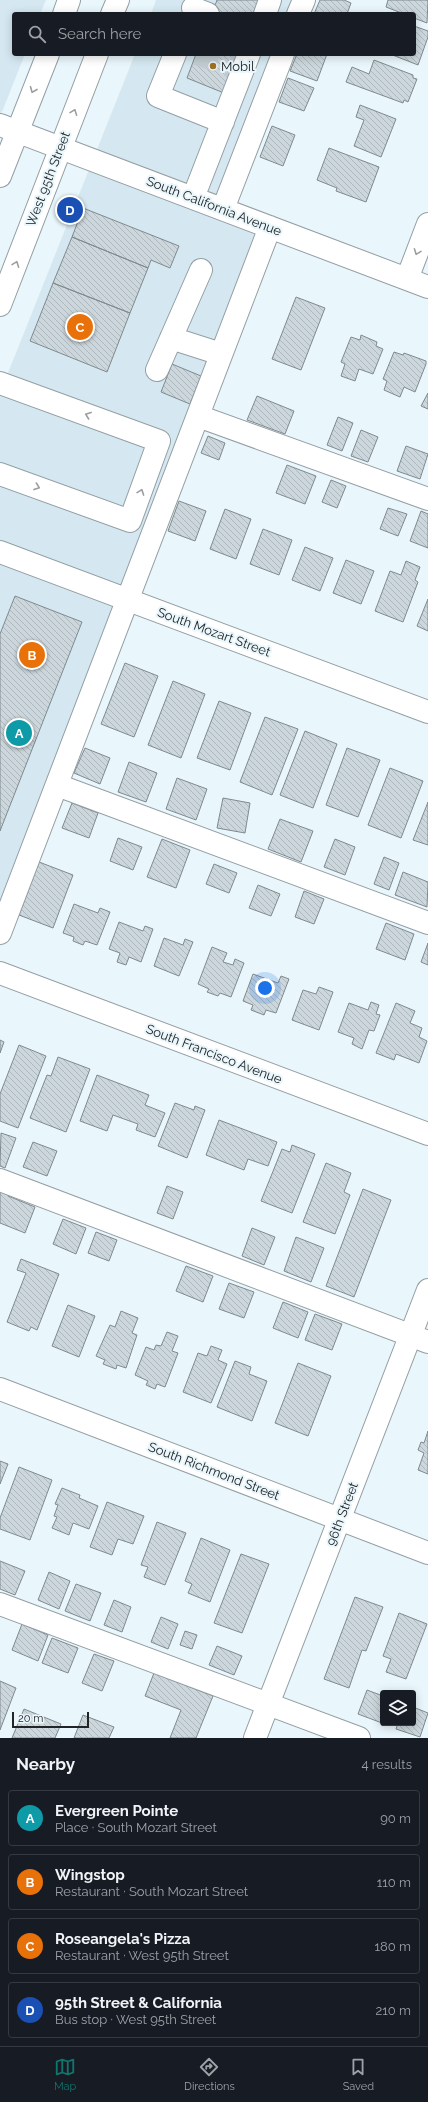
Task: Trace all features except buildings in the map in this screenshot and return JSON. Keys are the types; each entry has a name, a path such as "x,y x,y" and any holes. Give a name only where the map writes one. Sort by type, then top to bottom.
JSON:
{"street":[{"path":"65,12 69,0"},
{"path":"113,12 118,0"},
{"path":"266,12 270,0"},
{"path":"299,12 304,0"},
{"path":"0,176 9,128 47,56"},
{"name":"West 95th Street","path":"0,305 96,56"},
{"path":"174,56 158,96 223,122"},
{"path":"223,209 282,56"},
{"path":"193,198 223,122 241,64"},
{"name":"South California Avenue","path":"9,128 428,287"},
{"path":"407,279 428,224"},
{"path":"0,933 270,227"},
{"path":"157,370 201,270"},
{"path":"171,338 221,354"},
{"path":"0,384 159,441 130,521 0,474"},
{"path":"198,416 428,499"},
{"name":"South Mozart Street","path":"0,552 428,712"},
{"path":"57,785 428,923"},
{"name":"South Francisco Avenue","path":"0,974 428,1134"},
{"path":"0,1180 419,1338"},
{"name":"96th Street","path":"255,1738 340,1519 419,1338 428,1290"},
{"name":"South Richmond Street","path":"0,1390 428,1552"},
{"path":"0,1604 359,1738"}],"shaded area":[{"path":"0,0 46,0 41,12 12,12 12,56 24,56 0,117"},
{"path":"156,0 308,0 304,12 152,12"},
{"path":"134,56 287,56 230,204 276,223 0,946 0,393"}],"tunnel":[{"path":"202,56 232,67"}],"place":[{"name":"Mobil","path":"213,66"},
{"name":"95th Street & California","path":"70,210"},
{"name":"Roseangela's Pizza","path":"80,327"},
{"name":"Wingstop","path":"32,655"},
{"name":"Evergreen Pointe","path":"19,733"}]}
